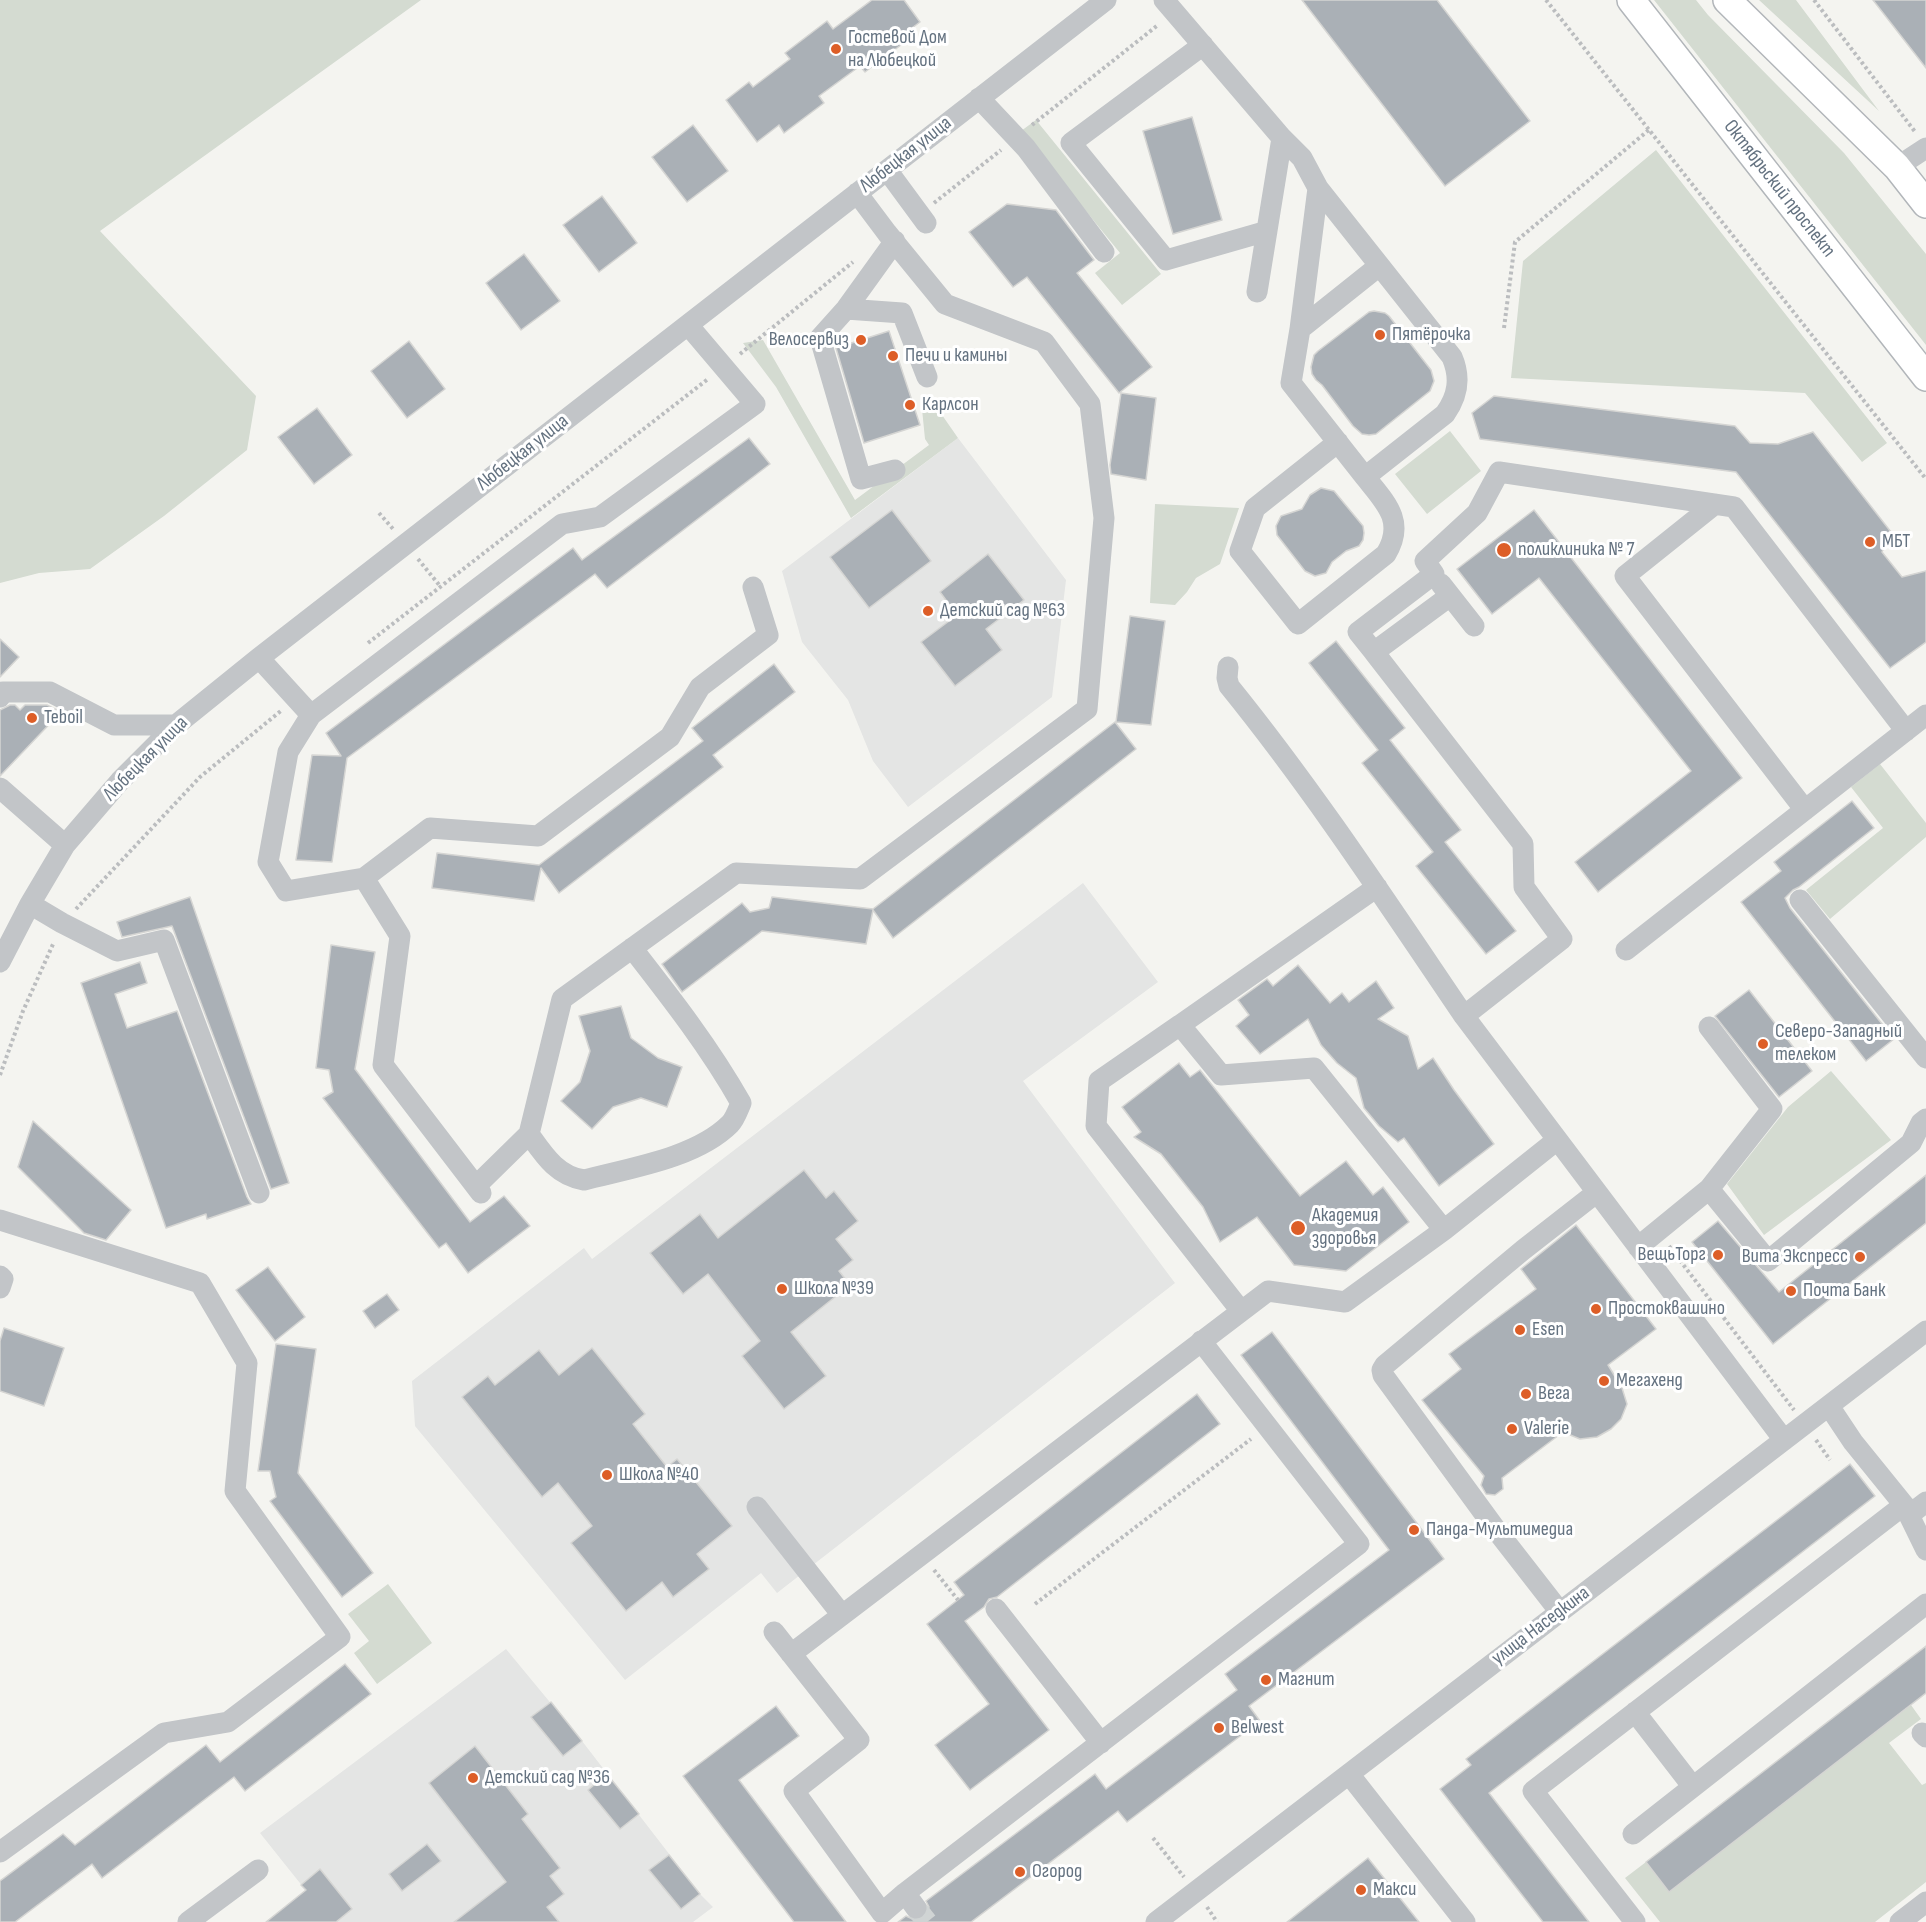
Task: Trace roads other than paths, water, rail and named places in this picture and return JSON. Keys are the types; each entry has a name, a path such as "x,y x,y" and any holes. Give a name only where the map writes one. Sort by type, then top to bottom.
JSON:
{"main road":[{"name":"Октябрьский проспект","path":"1631,0 1926,377"},
{"path":"1727,0 1897,167 1926,204"}],"street":[{"name":"Любецкая улица","path":"0,962 30,904 65,845 120,781 176,725 259,658 1106,0"},
{"path":"1164,0 1282,138 1302,158 1318,188 1452,357 1456,367 1457,387 1451,406 1445,414 1365,477"},
{"path":"1203,45 1071,143 1166,260 1267,231"},
{"path":"979,98 1026,148 1104,252"},
{"path":"1257,292 1282,138"},
{"path":"1897,167 1923,142"},
{"path":"887,170 926,223"},
{"path":"1318,188 1291,382 1338,442 1390,510 1395,529 1391,546 1386,554 1298,624 1240,551 1255,508 1338,442"},
{"path":"364,878 400,936 383,1065 478,1190 529,1134 562,999 736,873 860,879 1088,709 1104,518 1090,404 1044,342 945,304 857,193"},
{"path":"895,241 846,309 820,338 861,478 895,470"},
{"path":"1300,329 1379,266"},
{"path":"846,309 902,313 927,377"},
{"path":"687,326 755,404 600,517 562,524 311,715 288,752 268,862 286,891 364,878 430,828 538,836 670,737 700,687 768,635 753,587"},
{"path":"1474,626 1425,561 1477,513 1499,472 1734,507 1906,731"},
{"path":"1715,504 1625,576 1805,810"},
{"path":"1434,574 1358,632 1523,844 1524,887 1562,939 1464,1016"},
{"path":"1374,652 1450,596"},
{"path":"259,658 311,715"},
{"path":"1228,667 1229,686 1286,757 1464,1016 1784,1440"},
{"path":"0,696 3,692 50,692 114,725 176,725"},
{"path":"1626,950 1926,715"},
{"path":"0,788 65,845"},
{"path":"1240,1311 1096,1126 1099,1081 1377,887"},
{"path":"1800,900 1926,1058"},
{"path":"30,904 117,951 164,940 259,1193"},
{"path":"529,1134 547,1160 570,1178 584,1180 669,1157 706,1143 732,1122 741,1103 670,996 632,948"},
{"path":"1180,1025 1221,1075 1314,1068 1444,1230"},
{"path":"1638,1247 1709,1189 1772,1109 1709,1027"},
{"path":"1709,1189 1768,1261 1911,1143 1921,1123 1926,1119"},
{"path":"791,1654 1268,1291 1346,1302 1444,1230 1557,1140"},
{"path":"1560,1612 1403,1403 1383,1375 1382,1370 1385,1365 1523,1250 1596,1193"},
{"path":"0,1220 200,1283 247,1363 235,1491 340,1637 228,1722 164,1733 0,1852"},
{"path":"0,1276 3,1279 0,1288"},
{"name":"улица Наседкина","path":"1156,1922 1926,1331"},
{"path":"774,1632 859,1740 794,1791 882,1912 910,1901 1101,1743 1359,1544 1201,1341"},
{"path":"1828,1406 1906,1510 1926,1550"},
{"path":"1635,1922 1533,1791 1906,1510 1926,1502"},
{"path":"757,1508 842,1615"},
{"path":"1633,1834 1926,1604"},
{"path":"996,1609 1101,1743"},
{"path":"1635,1713 1693,1787"},
{"path":"1349,1774 1465,1922"},
{"path":"188,1922 258,1870"},
{"path":"1900,1922 1926,1902"}],"tunnel":[{"path":"916,1908 927,1922"}],"place":[{"name":"Гостевой Дом на Любецкой","path":"836,49"},
{"name":"Пятёрочка","path":"1380,335"},
{"name":"Велосервиз","path":"861,340"},
{"name":"Печи и камины","path":"893,356"},
{"name":"Карлсон","path":"910,405"},
{"name":"МБТ","path":"1870,542"},
{"name":"поликлиника № 7","path":"1504,550"},
{"name":"Детский сад №63","path":"928,611"},
{"name":"Teboil","path":"32,718"},
{"name":"Северо-Западный телеком","path":"1763,1044"},
{"name":"Академия здоровья","path":"1298,1228"},
{"name":"ВещьТорг","path":"1718,1255"},
{"name":"Вита Экспресс","path":"1860,1257"},
{"name":"Школа №39","path":"782,1289"},
{"name":"Почта Банк","path":"1791,1291"},
{"name":"Простоквашино","path":"1596,1309"},
{"name":"Esen","path":"1520,1330"},
{"name":"Мегахенд","path":"1604,1381"},
{"name":"Вега","path":"1526,1394"},
{"name":"Valerie","path":"1512,1429"},
{"name":"Школа №40","path":"607,1475"},
{"name":"Панда-Мультимедиа","path":"1414,1530"},
{"name":"Магнит","path":"1266,1680"},
{"name":"Belwest","path":"1219,1728"},
{"name":"Детский сад №36","path":"473,1778"},
{"name":"Огород","path":"1020,1872"},
{"name":"Макси","path":"1361,1890"}]}
